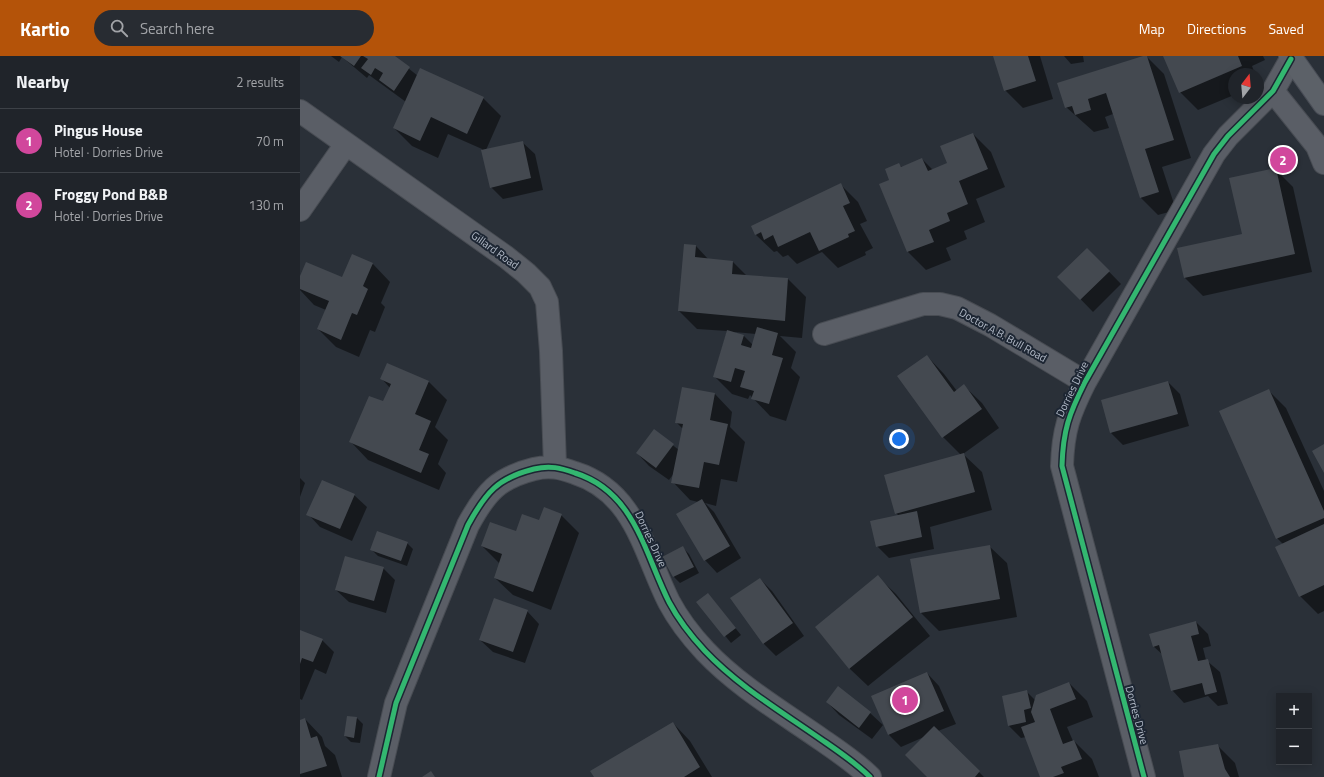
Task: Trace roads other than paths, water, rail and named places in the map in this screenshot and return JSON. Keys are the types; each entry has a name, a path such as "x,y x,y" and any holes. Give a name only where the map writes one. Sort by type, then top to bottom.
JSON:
{"main road":[{"path":"1291,57 1324,104"}],"street":[{"name":"Dorries Drive","path":"1144,777 1062,466 1065,426 1072,407 1085,382 1214,154 1228,136 1273,91 1291,57"},
{"path":"1273,91 1317,146 1324,163"},
{"name":"Gillard Road","path":"300,111 506,257 526,273 540,288 547,302 548,309 555,466"},
{"path":"300,210 346,144"},
{"name":"Doctor A.B. Bull Road","path":"824,334 923,304 940,304 957,308 990,325 1085,382"},
{"name":"Dorries Drive","path":"380,777 396,703 468,524 480,503 489,492 505,480 523,472 543,467 555,466 582,475 603,485 618,499 633,522 670,603 686,628 705,651 738,680 848,758 870,777"}],"place":[{"name":"Froggy Pond B&B","path":"1283,160"},
{"name":"Pingus House","path":"905,700"}]}
